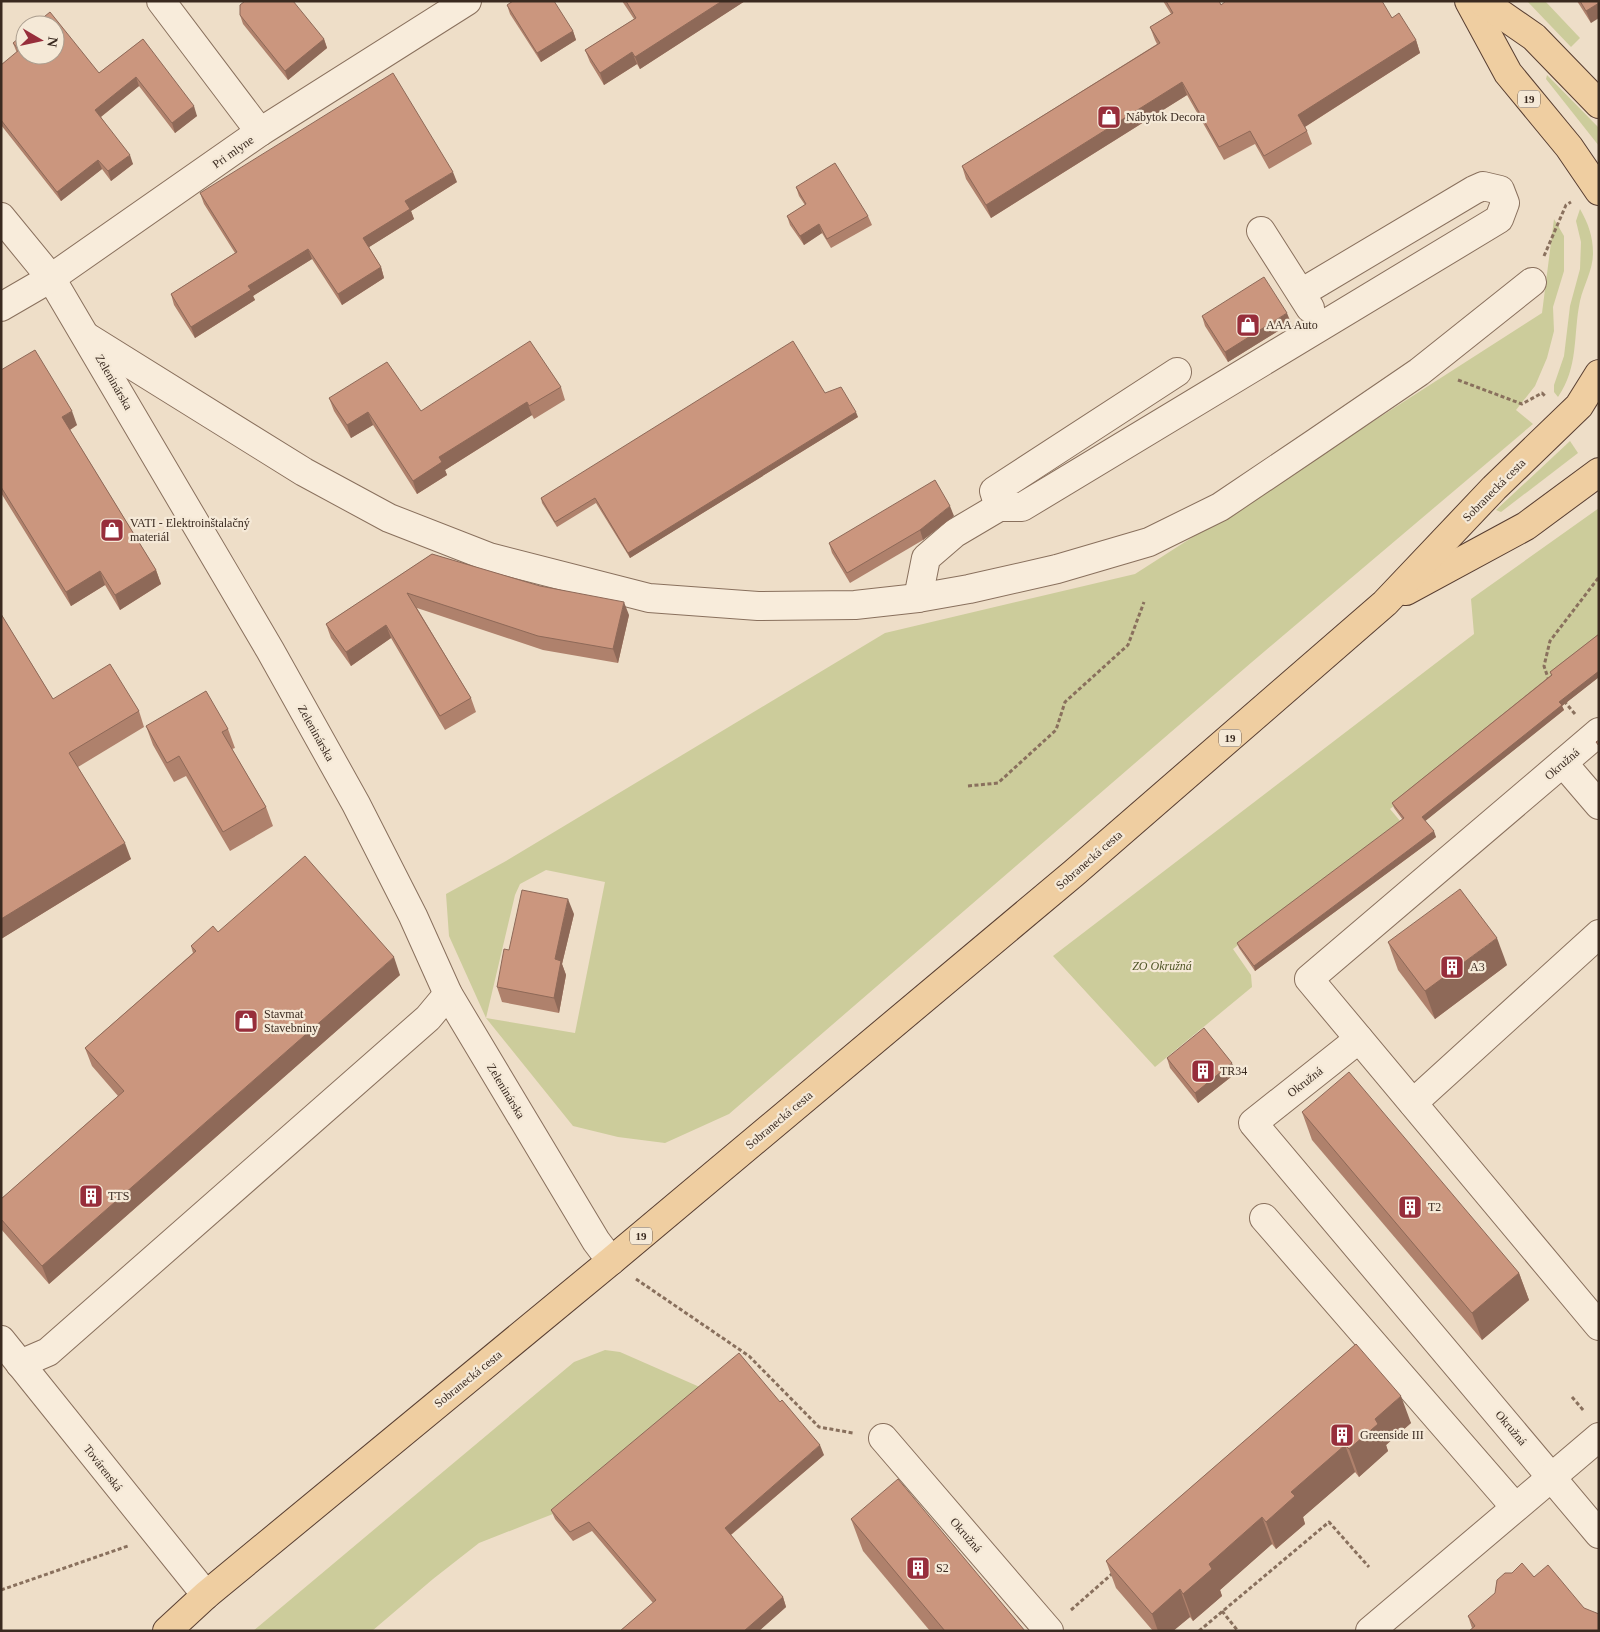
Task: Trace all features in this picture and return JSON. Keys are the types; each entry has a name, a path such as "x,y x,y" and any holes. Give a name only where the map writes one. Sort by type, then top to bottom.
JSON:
{"main road":[{"name":"19","path":"1469,1 1508,73 1569,147 1599,191"},
{"path":"1482,1 1534,37 1599,104"},
{"name":"Sobranecká cesta","path":"167,1631 206,1595 611,1261 1074,873 1385,603 1494,488 1579,406 1599,374"},
{"name":"Sobranecká cesta","path":"1385,603 1526,526 1599,472"}],"street":[{"path":"161,1 260,132"},
{"name":"Pri mlyne","path":"1,307 51,278 260,132 467,1"},
{"path":"918,598 926,558 955,533 999,507 1022,507 1499,219 1505,203 1500,190 1484,186 1474,190 1301,293"},
{"name":"Zeleninárska","path":"1,217 51,278 87,337 265,642 356,804 413,916 448,994 596,1241 611,1261"},
{"path":"1262,231 1321,326"},
{"path":"87,337 304,472 389,518 489,557 649,598 758,606 854,604 918,598 969,589 1057,569 1149,542 1220,507 1424,368 1532,282"},
{"path":"999,507 994,491 1177,372"},
{"name":"Okružná","path":"1552,1476 1253,1123 1359,1039 1309,979 1596,734"},
{"path":"1563,763 1599,806"},
{"path":"1413,1103 1599,934"},
{"path":"20,1364 48,1352 428,1018 448,994"},
{"path":"1359,1039 1599,1326"},
{"path":"1264,1218 1515,1507"},
{"name":"Továrenská","path":"1,1340 206,1595"},
{"path":"1370,1631 1552,1476 1593,1426"},
{"name":"Okružná","path":"883,1438 1049,1630"},
{"path":"1552,1476 1599,1534"}],"path":[{"path":"1532,282 1556,233 1566,205"},
{"path":"1424,368 1522,404 1542,393"},
{"path":"1550,685 1544,666 1550,642 1599,577"},
{"path":"968,786 998,783 1056,730 1065,702 1128,645 1144,602"},
{"path":"1563,700 1596,734"},
{"path":"611,1261 749,1356 819,1427 883,1438"},
{"path":"1572,1397 1593,1426"},
{"path":"1199,1631 1329,1522 1370,1567"},
{"path":"1,1590 157,1536"},
{"path":"1049,1630 1114,1572"},
{"path":"1222,1611 1238,1631"}],"green space":[{"path":"1527,1 1545,1 1580,38 1571,47"},
{"path":"1547,75 1599,128 1599,146 1546,79"},
{"path":"1580,209 1591,235 1593,259 1580,301 1569,374 1565,386 1558,397 1554,392 1554,385 1564,356 1570,306 1580,269 1581,242 1576,221"},
{"path":"1554,219 1564,236 1564,271 1553,307 1554,331 1547,358 1535,386 1516,410 1533,424 1252,662 729,1114 665,1143 618,1137 573,1126 486,1018 449,936 446,894 506,861 885,633 1135,574 1542,313","holes":["546,870 605,882 575,1033 486,1018 515,895 520,884"]},
{"path":"1570,441 1578,453 1501,512 1496,510"},
{"name":"ZO Okružná","path":"1599,508 1599,640 1390,809 1401,822 1233,949 1251,975 1252,987 1155,1067 1053,956 1474,634 1471,599"},
{"path":"605,1350 620,1352 702,1388 553,1514 479,1543 372,1631 253,1631 574,1362"}],"building":[{"path":"245,1 293,1 324,39 285,71 240,15 240,5"},
{"path":"513,1 554,1 573,31 537,53 507,5"},
{"path":"626,1 722,1 635,57 632,52 600,73 585,50 636,18"},
{"path":"1166,1 1219,1 1221,5 1226,1 1382,1 1392,18 1399,13 1416,40 1298,115 1307,131 1264,156 1250,131 1219,147 1182,82 986,205 962,166 1160,43 1150,27 1173,13"},
{"path":"1580,1 1599,1 1599,3 1586,11"},
{"path":"65,31 99,73 143,39 194,106 172,123 136,77 95,110 130,155 108,171 98,160 57,192 1,120 1,65 15,53 15,65 65,65"},
{"path":"393,73 453,172 405,201 410,209 363,238 381,267 338,294 308,249 248,286 251,290 191,327 171,294 237,252 200,193"},
{"path":"835,163 868,216 827,239 819,224 800,236 787,216 806,204 796,187"},
{"path":"1264,277 1287,313 1225,352 1202,316"},
{"path":"530,341 561,387 529,406 527,402 439,457 442,462 413,481 368,412 347,425 329,398 387,362 421,411"},
{"path":"793,341 825,393 841,387 856,412 628,553 595,498 555,522 541,498"},
{"path":"35,350 72,411 62,417 156,570 115,595 100,571 66,592 1,487 1,370"},
{"path":"935,480 950,506 920,530 847,573 829,543"},
{"path":"432,554 540,586 624,602 613,649 538,636 407,593 471,698 440,716 386,625 346,652 326,624"},
{"path":"1,614 53,699 110,664 139,711 69,753 125,843 1,919"},
{"path":"1599,634 1599,671 1559,702 1562,705 1422,817 1434,831 1254,966 1237,943 1404,818 1392,803 1552,675 1550,672"},
{"path":"206,691 228,729 222,732 266,807 223,832 179,756 167,763 146,726"},
{"name":"Stavmat Stavebniny","path":"305,856 394,957 42,1266 1,1219 1,1199 124,1091 85,1048 196,951 191,946 213,926 218,932"},
{"path":"1460,889 1497,938 1425,991 1388,942"},
{"path":"522,890 568,899 555,959 561,961 554,998 497,987 504,949 509,950"},
{"name":"TR34","path":"1204,1028 1232,1063 1195,1093 1167,1058"},
{"name":"T2","path":"1349,1072 1519,1273 1472,1313 1302,1112"},
{"path":"1356,1344 1401,1396 1375,1419 1378,1424 1349,1449 1345,1445 1291,1492 1295,1496 1266,1522 1262,1517 1209,1564 1212,1569 1183,1594 1180,1589 1152,1614 1106,1561"},
{"path":"739,1353 780,1402 782,1400 820,1445 725,1528 783,1597 744,1631 620,1631 656,1600 589,1522 570,1532 551,1510"},
{"name":"S2","path":"898,1479 1025,1631 945,1631 851,1519"},
{"path":"1522,1563 1534,1577 1548,1565 1584,1608 1599,1614 1599,1631 1469,1631 1475,1626 1468,1616 1495,1593 1497,1580 1505,1573 1512,1573"}],"place":[{"name":"Nábytok Decora","path":"1109,117"},
{"name":"AAA Auto","path":"1248,325"},
{"name":"VATI - Elektroinštalačný materiál","path":"112,530"},
{"name":"A3","path":"1452,967"},
{"name":"Stavmat Stavebniny","path":"246,1021"},
{"name":"TR34","path":"1203,1071"},
{"name":"TTS","path":"91,1196"},
{"name":"T2","path":"1410,1207"},
{"name":"Greenside III","path":"1342,1435"},
{"name":"S2","path":"918,1568"}]}
